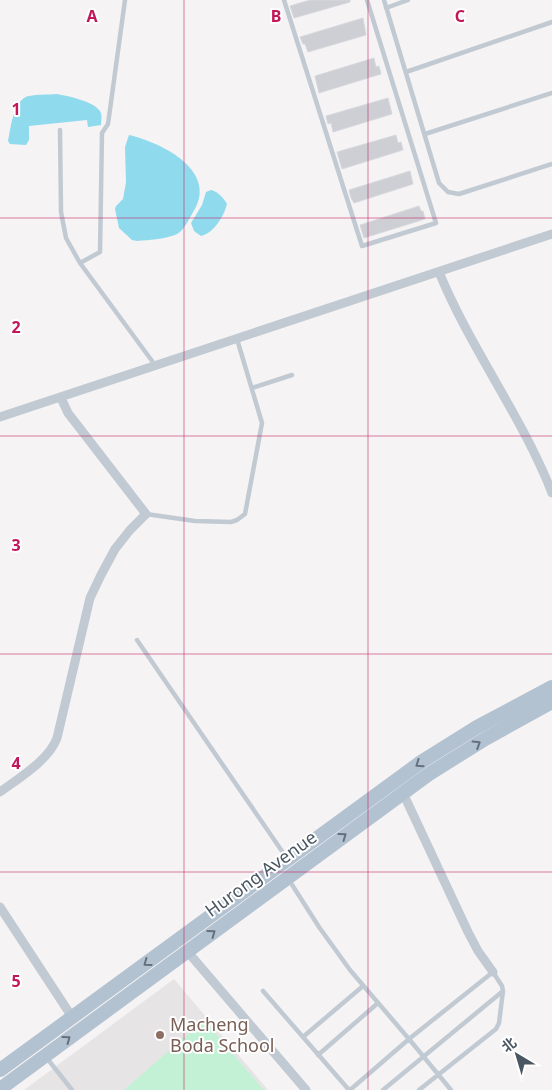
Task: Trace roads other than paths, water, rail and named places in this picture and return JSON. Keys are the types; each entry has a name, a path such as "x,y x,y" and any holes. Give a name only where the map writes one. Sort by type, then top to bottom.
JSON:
{"main road":[{"name":"Hurong Avenue","path":"0,1070 394,781 500,714 552,687"},
{"name":"Hurong Avenue","path":"0,1089 403,793 484,739 552,702"}],"street":[{"path":"0,417 552,234"},
{"path":"439,272 450,298 522,432 552,493"},
{"path":"0,792 45,757 56,742 90,598 115,549 146,514 68,413 61,398"},
{"path":"403,793 468,932 478,951 493,972"},
{"path":"0,907 72,1017"},
{"path":"187,951 306,1090"}],"lane":[{"path":"80,263 100,252 102,133 108,124 125,0"},
{"path":"292,0 284,1 362,246 436,223 367,0"},
{"path":"384,0 439,183 444,190 455,194 552,164"},
{"path":"386,8 408,0"},
{"path":"406,72 552,22"},
{"path":"425,134 552,93"},
{"path":"60,130 61,212 66,238 80,263 156,366"},
{"path":"146,514 195,521 231,522 244,514 262,423 237,339"},
{"path":"252,388 292,374"},
{"path":"137,640 287,860"},
{"path":"287,878 329,942 363,986 451,1090"},
{"path":"263,991 349,1090 493,972 503,990 499,1023 496,1029 419,1090"},
{"path":"303,1037 363,986"},
{"path":"383,1090 503,990"},
{"path":"318,1055 378,1003"},
{"path":"45,1056 72,1090"}],"water":[{"path":"57,94 80,99 96,107 101,113 101,125 88,127 87,120 29,126 29,140 26,145 10,144 8,141 12,122 19,102 29,96"},
{"path":"129,135 172,152 194,173 199,185 199,199 185,226 175,235 137,241 132,240 119,228 115,209 123,199 126,182 125,147"},
{"path":"211,190 220,195 227,204 218,223 201,236 194,231 191,223 202,205 206,192"}],"place":[{"name":"Macheng Boda School","path":"160,1035"}]}
